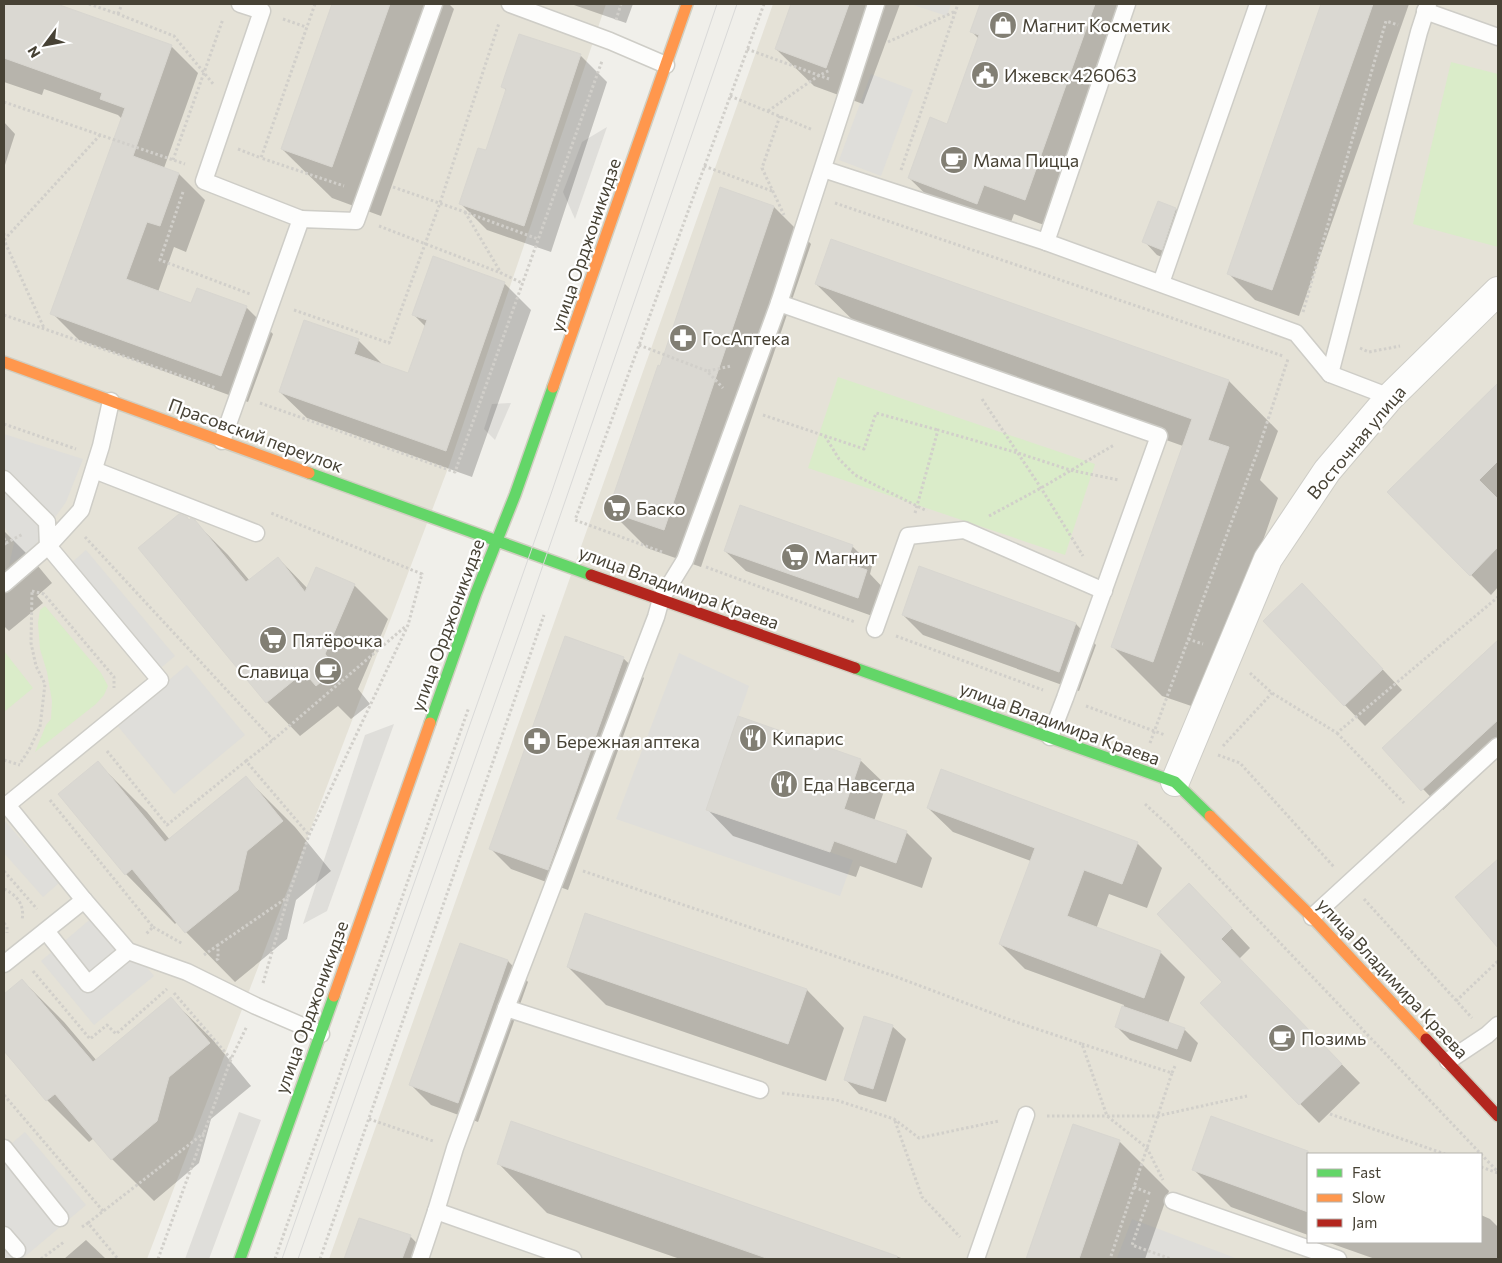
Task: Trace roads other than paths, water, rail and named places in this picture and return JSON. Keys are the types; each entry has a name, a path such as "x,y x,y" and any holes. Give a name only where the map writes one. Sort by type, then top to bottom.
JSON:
{"street":[{"name":"улица Орджоникидзе","path":"240,1259 476,593 518,486 687,4"},
{"name":"Восточная улица","path":"1175,782 1268,559 1327,471 1390,397 1498,291"},
{"name":"Прасовский переулок","path":"4,362 496,541"},
{"name":"улица Владимира Краева","path":"496,541 1175,782 1312,917 1498,1116"}],"lane":[{"path":"240,4 263,8 204,181 301,219 356,221 434,4"},
{"path":"510,4 610,41 666,65"},
{"path":"420,1259 455,1148 506,1008 661,600 685,560 741,408 779,303 876,4"},
{"path":"1046,242 1127,4"},
{"path":"1161,283 1258,4"},
{"path":"1330,374 1419,32 1427,8 1498,37"},
{"path":"823,169 1046,242 1296,333 1330,374 1390,397"},
{"path":"222,441 301,219"},
{"path":"779,303 1159,436 1050,737"},
{"path":"4,584 48,546 81,510 101,446 110,401"},
{"path":"94,470 256,533"},
{"path":"4,479 47,522 48,546 160,680 6,803 84,900 128,951 195,976 256,1006 321,1034"},
{"path":"875,629 908,536 964,530 1104,591"},
{"path":"1312,917 1498,746"},
{"path":"4,964 84,900"},
{"path":"49,928 88,984 128,951"},
{"path":"506,1008 760,1090"},
{"path":"1448,1061 1493,1030"},
{"path":"977,1257 1026,1115"},
{"path":"4,1148 60,1218"},
{"path":"1173,1201 1338,1259"},
{"path":"436,1211 573,1259"},
{"path":"4,1235 17,1250"}],"tram line":[{"path":"282,1259 551,494 717,4"},
{"path":"298,1259 522,626 737,4"}],"place":[{"name":"Магнит Косметик","path":"1003,25"},
{"name":"Ижевск 426063","path":"985,75"},
{"name":"Мама Пицца","path":"954,160"},
{"name":"ГосАптека","path":"683,338"},
{"name":"Баско","path":"617,508"},
{"name":"Магнит","path":"795,557"},
{"name":"Пятёрочка","path":"273,640"},
{"name":"Славица","path":"328,671"},
{"name":"Кипарис","path":"753,738"},
{"name":"Бережная аптека","path":"537,741"},
{"name":"Еда Навсегда","path":"784,784"},
{"name":"Позимь","path":"1282,1038"}]}
